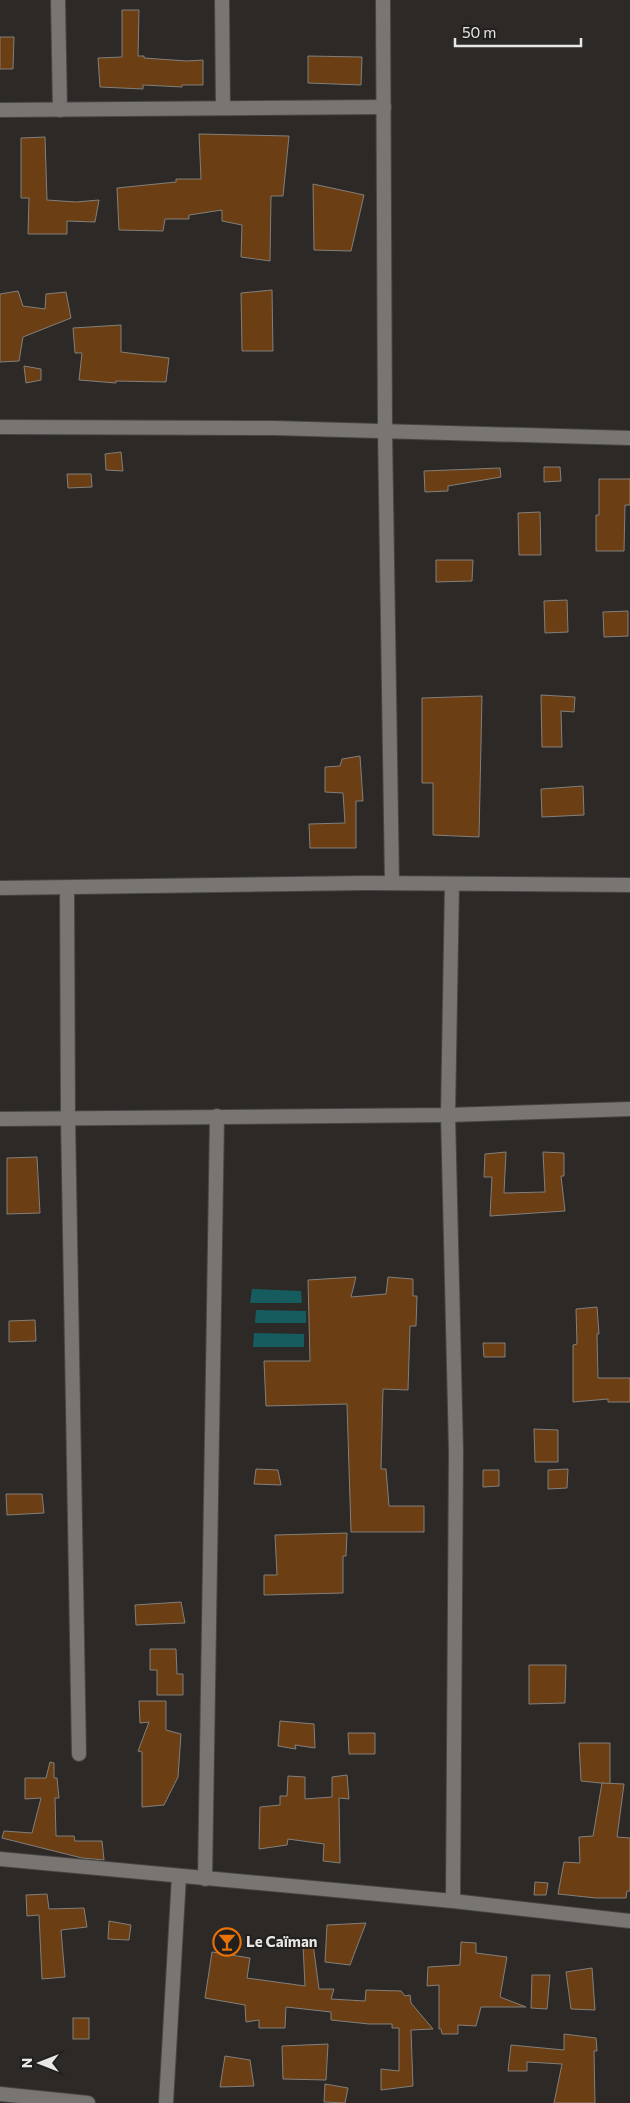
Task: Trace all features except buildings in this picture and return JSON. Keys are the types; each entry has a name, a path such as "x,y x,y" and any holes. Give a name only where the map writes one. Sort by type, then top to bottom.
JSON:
{"street":[{"path":"58,0 60,110"},
{"path":"222,0 223,108"},
{"path":"384,0 385,431 392,884"},
{"path":"0,110 384,107"},
{"path":"0,427 274,428 630,438"},
{"path":"0,888 392,884 630,885"},
{"path":"452,884 448,1115 456,1451 453,1901"},
{"path":"66,888 79,1754"},
{"path":"0,1119 448,1115 630,1109"},
{"path":"205,1879 217,1116"},
{"path":"0,1859 453,1901 630,1921"},
{"path":"166,2103 179,1876"},
{"path":"0,2094 88,2103"}],"water":[{"path":"252,1289 301,1291 302,1303 250,1303"},
{"path":"256,1310 306,1311 306,1323 255,1323"},
{"path":"254,1333 304,1334 304,1347 253,1347"}],"place":[{"name":"Le Caïman","path":"227,1942"}]}
